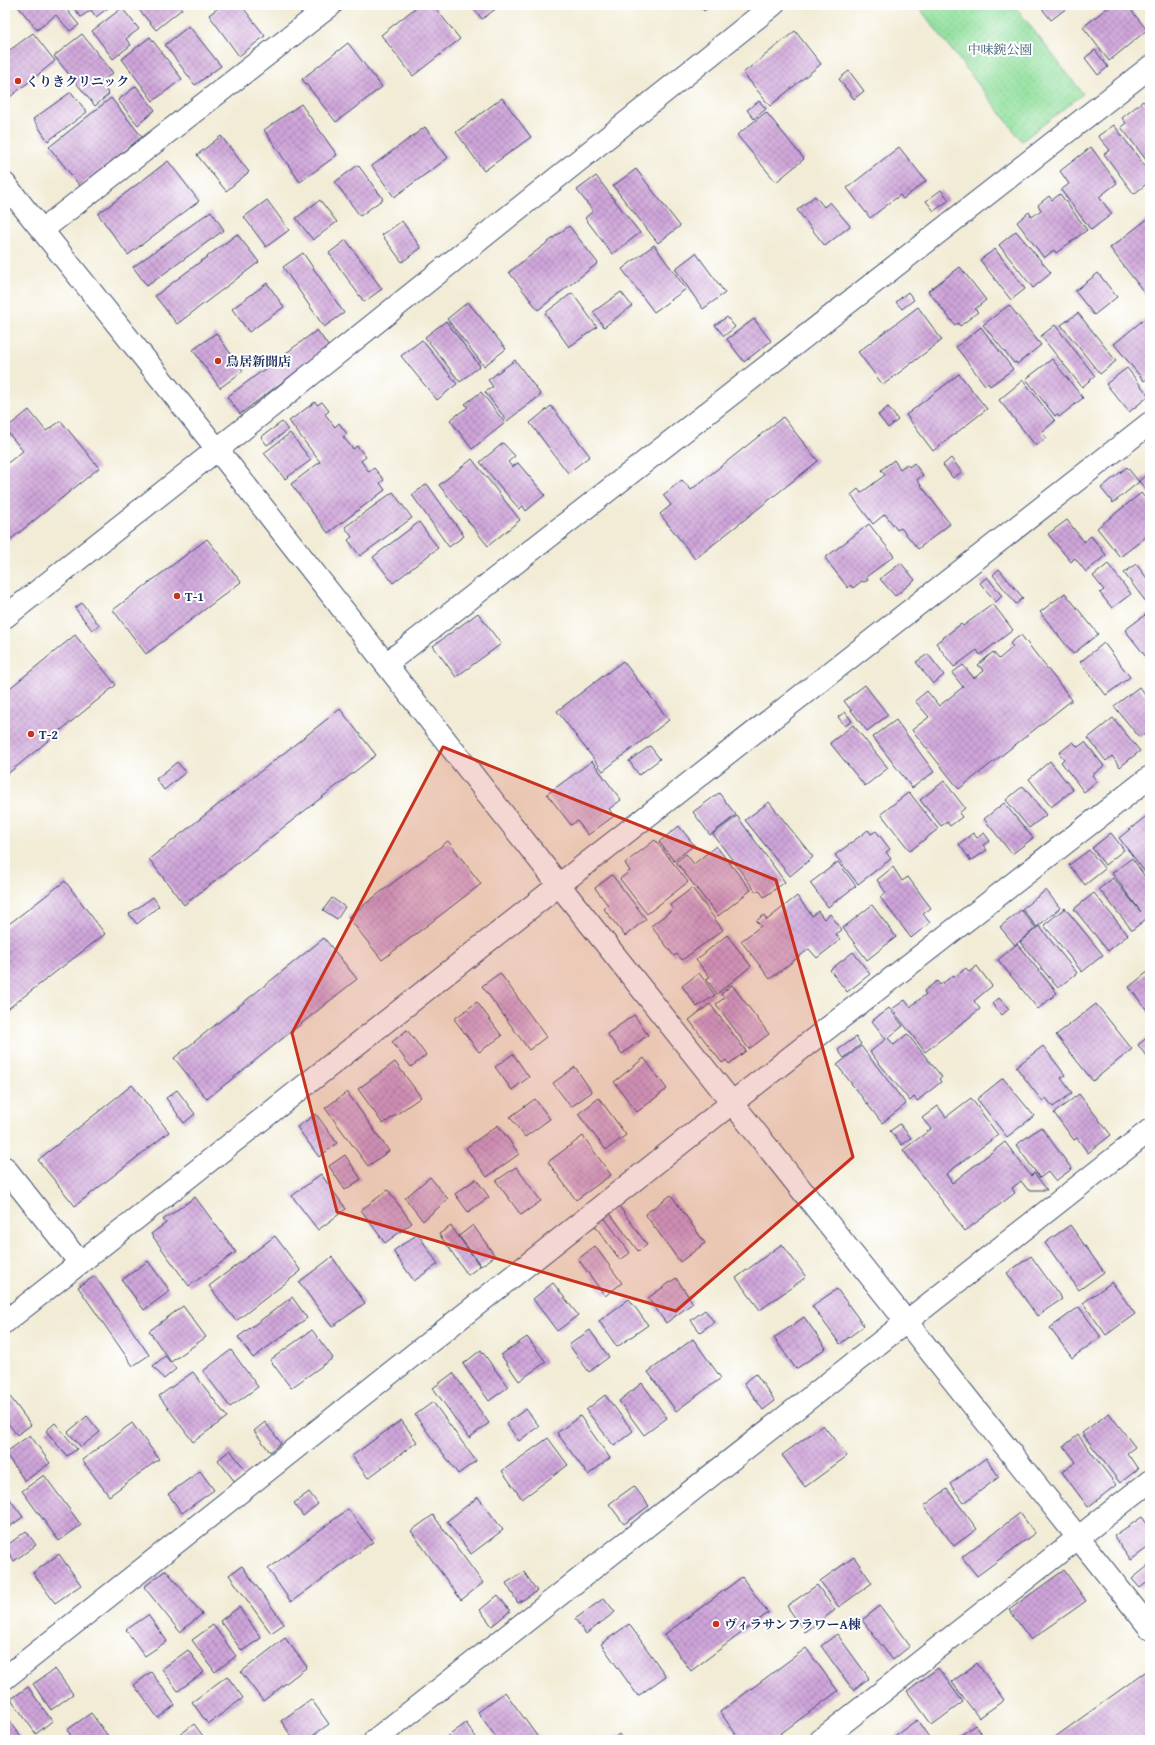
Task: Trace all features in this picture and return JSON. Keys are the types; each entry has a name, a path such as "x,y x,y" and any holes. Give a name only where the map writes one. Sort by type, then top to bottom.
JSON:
{"street":[{"path":"42,230 331,5"},
{"path":"5,617 217,450 773,5"},
{"path":"386,664 1150,67"},
{"path":"5,184 217,450 559,885 1150,1628"},
{"path":"5,1322 559,885 1150,423"},
{"path":"5,1678 733,1102 1150,777"},
{"path":"375,1740 1150,1130"},
{"path":"5,1168 80,1263"},
{"path":"821,1740 1150,1481"}],"highlighted area":[{"path":"443,747 776,880 853,1157 676,1311 337,1212 292,1033"}],"green space":[{"name":"中味鋺公園","path":"917,5 1014,5 1083,94 1022,141"}],"building":[{"path":"17,5 63,5 79,25 70,31 56,15 37,30"},
{"path":"71,5 112,5 96,17 91,10 81,17"},
{"path":"135,5 180,5 182,9 156,30"},
{"path":"222,5 241,5 265,36 239,56 209,15"},
{"path":"419,5 433,5 460,39 413,76 381,35"},
{"path":"471,5 501,5 482,19"},
{"path":"699,5 712,5 704,11"},
{"path":"1039,5 1071,5 1051,20"},
{"path":"1111,5 1127,5 1147,30 1109,61 1083,27"},
{"path":"122,8 139,29 126,39 131,45 113,59 92,31"},
{"path":"189,26 221,66 195,85 165,45"},
{"path":"795,31 821,64 770,106 743,73"},
{"name":"くりきクリニック","path":"33,33 55,61 5,101 5,43 10,50"},
{"path":"82,34 113,73 99,83 109,94 95,106 54,56"},
{"path":"150,37 182,79 153,101 122,59"},
{"path":"348,43 382,87 336,122 302,79"},
{"path":"1095,50 1108,67 1098,75 1085,58"},
{"path":"849,71 864,91 854,99 839,79"},
{"path":"136,86 155,110 138,125 118,100"},
{"path":"1150,90 1150,100 1145,94"},
{"path":"71,92 87,112 48,141 33,119"},
{"path":"111,98 142,137 80,186 49,147"},
{"path":"502,98 531,137 484,171 456,132"},
{"path":"759,101 766,109 754,119 747,110"},
{"path":"1143,101 1150,110 1150,159 1147,161 1121,127 1126,123 1122,118"},
{"path":"301,104 337,155 300,182 264,130"},
{"path":"766,112 804,159 776,182 737,135"},
{"path":"1114,125 1150,173 1150,181 1134,194 1104,154 1110,150 1098,136"},
{"path":"425,127 448,158 394,197 372,166"},
{"path":"221,136 249,172 226,191 197,155"},
{"path":"899,147 926,181 903,199 900,195 870,218 847,188"},
{"path":"1091,147 1117,183 1099,197 1112,214 1091,230 1061,190 1069,184 1060,171"},
{"path":"168,161 199,201 128,255 98,214"},
{"path":"358,165 383,199 360,216 335,182"},
{"path":"636,169 680,226 658,243 613,186"},
{"path":"596,176 640,233 612,254 585,218 593,211 577,190"},
{"path":"941,190 949,200 934,211 926,201"},
{"path":"1060,194 1087,230 1056,253 1054,250 1044,258 1017,222 1029,212 1032,217 1041,210 1038,205 1049,196 1052,200"},
{"path":"815,196 824,207 830,202 850,226 825,246 797,210"},
{"path":"267,200 289,230 266,247 244,217"},
{"path":"320,200 337,222 313,240 296,218"},
{"path":"211,211 224,230 147,286 133,267"},
{"path":"1150,217 1150,300 1110,248"},
{"path":"402,221 421,248 402,262 382,235"},
{"path":"569,226 598,263 538,310 509,272"},
{"path":"1016,231 1051,273 1033,288 999,245"},
{"path":"237,234 259,262 177,324 155,296"},
{"path":"346,240 382,289 364,302 329,253"},
{"path":"654,245 686,289 654,312 622,269"},
{"path":"995,249 1025,289 1011,300 980,260"},
{"path":"303,253 344,313 324,327 283,267"},
{"path":"696,253 725,293 703,309 675,269"},
{"path":"960,267 986,300 975,309 978,312 960,326 958,323 955,325 928,291"},
{"path":"1098,273 1117,297 1094,315 1075,291"},
{"path":"267,283 284,307 249,332 232,309"},
{"path":"621,292 632,306 604,327 593,312"},
{"path":"908,292 914,300 902,309 896,302"},
{"path":"572,293 597,327 569,347 545,313"},
{"path":"468,302 506,349 484,366 447,319"},
{"path":"1009,305 1041,345 1017,364 1016,362 1014,363 983,325"},
{"path":"918,307 942,340 883,385 858,352"},
{"path":"1078,313 1116,361 1100,374 1061,325"},
{"path":"1148,316 1150,319 1150,376 1144,381 1114,344"},
{"path":"727,317 735,327 724,336 715,325"},
{"path":"754,319 771,341 744,362 727,339"},
{"path":"446,321 480,366 460,382 425,337"},
{"path":"1055,325 1095,376 1082,387 1041,336"},
{"path":"981,327 1013,369 990,386 988,383 985,385 956,347"},
{"path":"317,330 329,347 240,414 227,397"},
{"name":"鳥居新聞店","path":"216,333 243,371 220,388 193,350"},
{"path":"422,340 457,384 437,400 401,356"},
{"path":"1052,359 1083,398 1059,417 1057,414 1055,416 1026,379"},
{"path":"515,360 541,395 507,421 485,392 493,387 488,380"},
{"path":"1127,368 1149,396 1129,412 1106,384"},
{"path":"959,374 987,409 933,451 906,415"},
{"path":"1023,380 1055,421 1042,432 1046,438 1036,446 999,400"},
{"path":"481,392 505,423 472,449 450,420 468,407 465,404"},
{"path":"315,402 317,405 322,402 329,411 325,414 335,427 339,423 347,434 343,437 353,449 357,446 366,457 361,461 369,472 374,468 384,480 380,483 385,490 328,533 291,484 320,462 289,421"},
{"path":"551,406 590,456 568,473 530,423"},
{"path":"888,407 898,420 888,428 878,415"},
{"path":"29,410 46,431 61,421 99,468 5,544 5,465 23,451 5,429"},
{"path":"783,417 818,461 695,559 660,514 671,505 663,495 682,480 691,490"},
{"path":"282,422 288,430 267,445 261,437"},
{"path":"290,433 311,460 285,479 264,453"},
{"path":"503,443 515,456 508,462 512,467 518,463 545,495 526,511 523,506 519,509 480,462"},
{"path":"951,458 962,472 953,478 943,465"},
{"path":"472,459 520,520 488,546 439,485"},
{"path":"894,460 900,469 907,464 909,467 914,463 923,475 917,480 950,524 918,549 901,528 897,530 885,514 873,524 851,495 858,489 861,493 885,475 881,470"},
{"path":"1127,467 1139,482 1113,503 1101,488"},
{"path":"1150,472 1150,495 1139,481"},
{"path":"427,484 464,536 449,547 412,495"},
{"path":"393,492 412,518 360,556 348,540 352,537 345,527"},
{"path":"1141,493 1150,504 1150,534 1120,557 1097,528"},
{"path":"1067,520 1084,542 1091,536 1106,555 1086,572 1075,558 1071,562 1048,534"},
{"path":"419,522 438,548 393,583 373,557"},
{"path":"869,524 894,556 866,577 868,580 864,582 862,581 853,588 851,585 848,588 825,558"},
{"name":"T-1","path":"207,539 241,582 146,654 113,610"},
{"path":"901,563 915,580 895,596 880,579"},
{"path":"1108,564 1131,594 1112,608 1100,593 1104,590 1093,576"},
{"path":"1136,564 1150,582 1150,607 1124,573"},
{"path":"999,569 1023,598 1016,604 993,575"},
{"path":"987,577 1002,596 996,602 980,583"},
{"path":"1065,593 1098,634 1073,654 1040,612"},
{"path":"82,603 99,625 92,630 75,608"},
{"path":"993,604 1013,630 980,655 977,650 954,667 936,643 961,624 963,626"},
{"path":"1149,612 1150,613 1150,662 1125,630"},
{"path":"478,613 501,644 456,677 433,646"},
{"name":"T-2","path":"75,635 116,685 5,776 5,692"},
{"path":"1021,635 1072,700 959,789 912,730 929,717 915,701 927,691 939,706 963,687 952,673 963,665 974,678 984,671 978,665 993,652 999,659 1013,647 1010,643"},
{"path":"1104,643 1130,677 1106,695 1080,662"},
{"path":"928,654 944,675 933,684 916,662"},
{"path":"623,661 669,720 603,771 557,711"},
{"path":"865,685 888,715 867,731 844,701"},
{"path":"1139,687 1150,701 1149,739 1144,734 1139,737 1114,706"},
{"path":"340,709 376,755 184,905 149,859"},
{"path":"845,712 852,721 845,726 838,717"},
{"path":"1113,718 1140,751 1120,767 1112,756 1106,761 1088,738"},
{"path":"896,720 934,772 912,788 873,737"},
{"path":"853,725 888,768 865,786 830,743"},
{"path":"1073,742 1078,747 1085,742 1104,766 1092,775 1097,781 1084,792 1061,762 1064,759 1059,753"},
{"path":"650,746 660,759 639,775 629,761"},
{"path":"592,761 621,800 609,809 614,816 588,835 577,821 571,825 547,794"},
{"path":"1050,761 1073,790 1051,807 1029,779"},
{"path":"177,762 186,772 164,790 156,779"},
{"path":"944,781 965,808 959,813 962,817 950,826 947,822 941,826 920,800"},
{"path":"1023,786 1046,815 1029,828 1006,800"},
{"path":"909,792 938,829 910,851 881,814"},
{"path":"719,793 736,815 710,835 693,812"},
{"path":"769,802 813,857 790,876 745,820"},
{"path":"1004,803 1033,838 1012,854 984,819"},
{"path":"1150,813 1150,875 1148,876 1119,838"},
{"path":"737,816 785,882 764,897 759,890 756,892 713,834"},
{"path":"679,826 694,845 674,861 659,842"},
{"path":"868,830 871,834 876,831 890,849 886,852 891,859 858,884 835,855"},
{"path":"973,833 977,838 984,833 990,841 983,845 987,850 971,861 959,844"},
{"path":"1111,833 1124,850 1105,865 1092,848"},
{"path":"655,840 688,882 647,914 620,879 630,871 625,863"},
{"path":"448,841 481,884 382,960 348,917"},
{"path":"716,846 751,890 718,916 676,862 686,854 694,864"},
{"path":"1089,850 1105,869 1085,885 1069,865"},
{"path":"1132,858 1150,884 1150,925 1146,919 1132,930 1099,889 1113,878 1141,912 1112,873"},
{"path":"838,862 856,886 828,907 810,883"},
{"path":"893,867 902,881 908,877 931,908 923,914 930,923 911,938 880,897 886,893 877,880"},
{"path":"612,875 646,919 625,936 604,909 608,905 595,888"},
{"path":"65,881 105,934 5,1011 5,927"},
{"path":"692,888 723,930 682,960 677,954 674,956 651,926 673,909 670,905"},
{"path":"1046,890 1060,908 1037,927 1022,909"},
{"path":"1094,893 1128,935 1108,951 1074,909"},
{"path":"797,896 812,916 818,911 824,919 830,914 842,930 836,934 840,940 817,958 809,949 770,979 741,941 761,926 756,921 764,915 767,920"},
{"path":"153,897 159,906 137,924 129,914"},
{"path":"332,898 345,907 337,919 323,910"},
{"path":"872,905 896,937 867,960 843,928"},
{"path":"1065,908 1103,955 1082,972 1044,925"},
{"path":"1021,910 1036,928 1015,945 1000,927"},
{"path":"1039,926 1077,973 1058,988 1020,942"},
{"path":"727,935 751,966 717,994 706,979 710,977 696,960"},
{"path":"324,938 357,979 207,1099 174,1058"},
{"path":"1017,944 1057,993 1038,1009 998,960"},
{"path":"853,952 870,974 847,992 830,970"},
{"path":"977,966 992,986 974,1001 980,1009 925,1052 892,1009 905,1000 910,1007 926,994 924,991 937,981 940,985 954,975 955,977 966,968 969,972"},
{"path":"1150,970 1150,1014 1129,987"},
{"path":"500,973 546,1037 529,1050 482,986"},
{"path":"699,973 715,995 697,1007 682,986"},
{"path":"732,985 769,1034 749,1049 716,1004 724,998 721,994"},
{"path":"999,998 1009,1009 1002,1015 992,1004"},
{"path":"477,1002 502,1036 479,1052 454,1019"},
{"path":"710,1004 746,1051 729,1064 726,1060 722,1063 689,1020"},
{"path":"1096,1004 1132,1049 1093,1081 1056,1035"},
{"path":"889,1008 903,1026 888,1038 894,1045 907,1034 942,1077 939,1079 941,1082 917,1101 914,1097 910,1101 870,1052 886,1039 872,1021"},
{"path":"634,1015 648,1035 622,1054 607,1034"},
{"path":"407,1030 426,1055 411,1067 392,1042"},
{"path":"1150,1035 1150,1061 1138,1045"},
{"path":"856,1037 861,1044 844,1058 838,1050"},
{"path":"861,1046 906,1104 882,1123 837,1065"},
{"path":"1043,1046 1065,1075 1061,1078 1072,1093 1053,1107 1046,1098 1042,1101 1016,1067"},
{"path":"513,1054 529,1077 512,1090 495,1067"},
{"path":"644,1058 667,1089 637,1112 614,1082"},
{"path":"395,1062 421,1097 383,1124 358,1089"},
{"path":"575,1067 592,1092 571,1107 553,1083"},
{"path":"1003,1078 1034,1116 1007,1137 977,1099"},
{"path":"132,1085 169,1132 75,1206 38,1160"},
{"path":"177,1090 195,1114 184,1123 166,1098"},
{"path":"347,1092 389,1151 368,1166 325,1108"},
{"path":"1079,1094 1111,1135 1088,1153 1077,1138 1074,1140 1054,1113"},
{"path":"599,1098 626,1135 606,1150 578,1114"},
{"path":"971,1098 998,1135 946,1174 952,1183 1005,1142 1031,1176 1034,1173 1047,1190 1028,1190 1021,1181 1012,1188 1015,1193 965,1231 903,1150 931,1129 922,1118 938,1106 946,1117"},
{"path":"535,1099 550,1119 525,1137 510,1117"},
{"path":"316,1114 337,1143 319,1157 297,1127"},
{"path":"900,1124 911,1138 902,1145 890,1131"},
{"path":"498,1125 519,1154 487,1177 466,1148"},
{"path":"1041,1127 1072,1169 1055,1181 1048,1172 1040,1178 1016,1145"},
{"path":"583,1136 611,1175 576,1200 548,1162"},
{"path":"345,1155 361,1179 345,1190 329,1166"},
{"path":"516,1167 541,1201 521,1215 496,1181"},
{"path":"321,1174 346,1209 318,1230 292,1196"},
{"path":"430,1177 448,1199 423,1221 405,1198"},
{"path":"476,1179 489,1197 468,1212 455,1194"},
{"path":"388,1190 412,1223 385,1243 361,1210"},
{"path":"671,1195 705,1243 680,1262 645,1214"},
{"path":"195,1197 236,1252 189,1286 151,1234 166,1223 163,1220"},
{"path":"619,1206 647,1245 638,1251 609,1212"},
{"path":"603,1216 630,1253 620,1260 593,1223"},
{"path":"473,1225 495,1256 481,1266 459,1236"},
{"path":"1070,1225 1104,1272 1079,1290 1045,1243"},
{"path":"451,1226 480,1266 468,1275 439,1234"},
{"path":"418,1234 438,1264 414,1281 393,1251"},
{"path":"275,1236 301,1271 236,1321 209,1286"},
{"path":"782,1244 806,1277 760,1310 736,1278"},
{"path":"595,1246 622,1283 605,1296 578,1259"},
{"path":"1031,1256 1062,1299 1037,1316 1007,1273"},
{"path":"332,1257 365,1303 332,1327 299,1282"},
{"path":"148,1261 170,1291 144,1310 122,1280"},
{"path":"95,1276 149,1355 133,1366 78,1287"},
{"path":"676,1278 693,1303 666,1323 648,1298"},
{"path":"1112,1282 1135,1314 1106,1335 1083,1303"},
{"path":"553,1283 578,1315 557,1331 533,1299"},
{"path":"837,1289 864,1326 840,1344 812,1306"},
{"path":"292,1297 307,1318 253,1358 238,1337"},
{"path":"629,1299 648,1325 617,1347 599,1321"},
{"path":"183,1306 206,1337 171,1362 149,1331"},
{"path":"1079,1307 1101,1337 1072,1358 1050,1328"},
{"path":"705,1310 714,1322 700,1332 691,1320"},
{"path":"804,1317 826,1348 796,1369 774,1338"},
{"path":"312,1330 333,1358 291,1388 270,1360"},
{"path":"590,1330 609,1357 589,1372 569,1345"},
{"path":"527,1337 546,1362 519,1381 501,1355"},
{"path":"693,1339 721,1378 676,1411 648,1372"},
{"path":"231,1350 258,1387 230,1407 203,1371"},
{"path":"481,1350 508,1387 489,1401 463,1364"},
{"path":"165,1356 176,1369 164,1379 153,1366"},
{"path":"193,1372 227,1417 193,1442 159,1396"},
{"path":"453,1373 489,1423 469,1438 433,1388"},
{"path":"756,1374 775,1401 763,1410 744,1383"},
{"path":"642,1383 667,1418 644,1435 619,1401"},
{"path":"5,1390 31,1425 17,1435 5,1419"},
{"path":"605,1395 633,1431 614,1446 586,1410"},
{"path":"433,1402 476,1461 458,1474 415,1415"},
{"path":"526,1409 539,1426 519,1441 506,1423"},
{"path":"1109,1413 1135,1447 1127,1453 1138,1469 1120,1483 1082,1433"},
{"path":"87,1416 100,1432 81,1447 68,1432"},
{"path":"580,1416 610,1458 588,1475 557,1433"},
{"path":"401,1420 417,1442 368,1478 352,1456"},
{"path":"265,1422 281,1443 270,1452 254,1431"},
{"path":"55,1423 77,1449 67,1456 46,1431"},
{"path":"132,1423 159,1459 109,1496 82,1460"},
{"path":"823,1425 847,1456 805,1487 782,1455"},
{"path":"30,1435 50,1463 25,1481 5,1453"},
{"path":"1078,1435 1116,1485 1088,1507 1062,1472 1076,1462 1064,1446"},
{"path":"548,1438 568,1465 522,1499 502,1471"},
{"path":"230,1450 247,1472 235,1482 218,1460"},
{"path":"986,1458 999,1477 964,1503 950,1484"},
{"path":"200,1471 214,1490 182,1513 168,1494"},
{"path":"44,1475 81,1525 59,1541 22,1491"},
{"path":"634,1486 649,1506 624,1524 609,1504"},
{"path":"947,1489 977,1529 954,1546 924,1506"},
{"path":"309,1492 318,1504 303,1516 294,1503"},
{"path":"478,1497 503,1530 471,1554 447,1521"},
{"path":"9,1498 23,1517 5,1530 5,1502"},
{"path":"348,1509 373,1542 291,1602 268,1569"},
{"path":"1020,1513 1035,1533 977,1576 962,1557"},
{"path":"433,1515 483,1583 461,1600 411,1531"},
{"path":"1142,1517 1150,1528 1150,1546 1131,1560 1114,1536"},
{"path":"26,1531 36,1545 14,1561 5,1547"},
{"path":"59,1554 81,1585 55,1603 33,1573"},
{"path":"854,1557 872,1583 839,1607 820,1581"},
{"path":"242,1566 284,1624 271,1633 229,1575"},
{"path":"1148,1566 1150,1569 1150,1580 1140,1588 1132,1579"},
{"path":"166,1570 202,1614 180,1632 144,1587"},
{"path":"1064,1570 1086,1601 1031,1640 1009,1610"},
{"path":"524,1572 537,1591 518,1603 506,1583"},
{"name":"ヴィラサンフラワーA棟","path":"742,1577 768,1613 691,1671 664,1635"},
{"path":"817,1585 835,1610 805,1632 787,1606"},
{"path":"498,1595 510,1611 492,1626 480,1610"},
{"path":"604,1598 615,1612 586,1634 575,1619"},
{"path":"880,1606 910,1646 893,1660 862,1620"},
{"path":"239,1607 261,1638 242,1651 220,1621"},
{"path":"148,1615 167,1641 145,1656 126,1630"},
{"path":"629,1624 666,1676 638,1696 601,1644"},
{"path":"213,1625 236,1656 215,1672 192,1640"},
{"path":"837,1634 869,1678 853,1690 821,1646"},
{"path":"285,1638 307,1667 263,1701 241,1672"},
{"path":"806,1648 838,1691 772,1740 740,1740 720,1712"},
{"path":"188,1650 204,1672 178,1691 162,1669"},
{"path":"977,1663 1004,1700 979,1718 952,1682"},
{"path":"938,1668 963,1702 932,1725 907,1691"},
{"path":"55,1669 73,1694 51,1710 33,1684"},
{"path":"151,1672 175,1705 158,1718 134,1685"},
{"path":"1145,1672 1150,1678 1150,1740 1051,1740"},
{"path":"227,1676 243,1698 208,1724 192,1702"},
{"path":"28,1687 52,1721 36,1734 11,1699"},
{"path":"505,1692 540,1740 498,1740 478,1712"},
{"path":"311,1699 329,1724 307,1740 294,1740 281,1721"},
{"path":"91,1713 111,1740 74,1740 67,1730"},
{"path":"5,1716 23,1740 5,1740"},
{"path":"917,1720 931,1740 889,1740"},
{"path":"466,1723 478,1740 443,1740"},
{"path":"194,1724 206,1740 173,1740"},
{"path":"975,1725 986,1740 954,1740"},
{"path":"619,1734 623,1740 611,1740"}],"place":[{"name":"くりきクリニック","path":"18,81"},
{"name":"鳥居新聞店","path":"218,361"},
{"name":"T-1","path":"177,596"},
{"name":"T-2","path":"31,734"},
{"name":"ヴィラサンフラワーA棟","path":"716,1624"}]}
